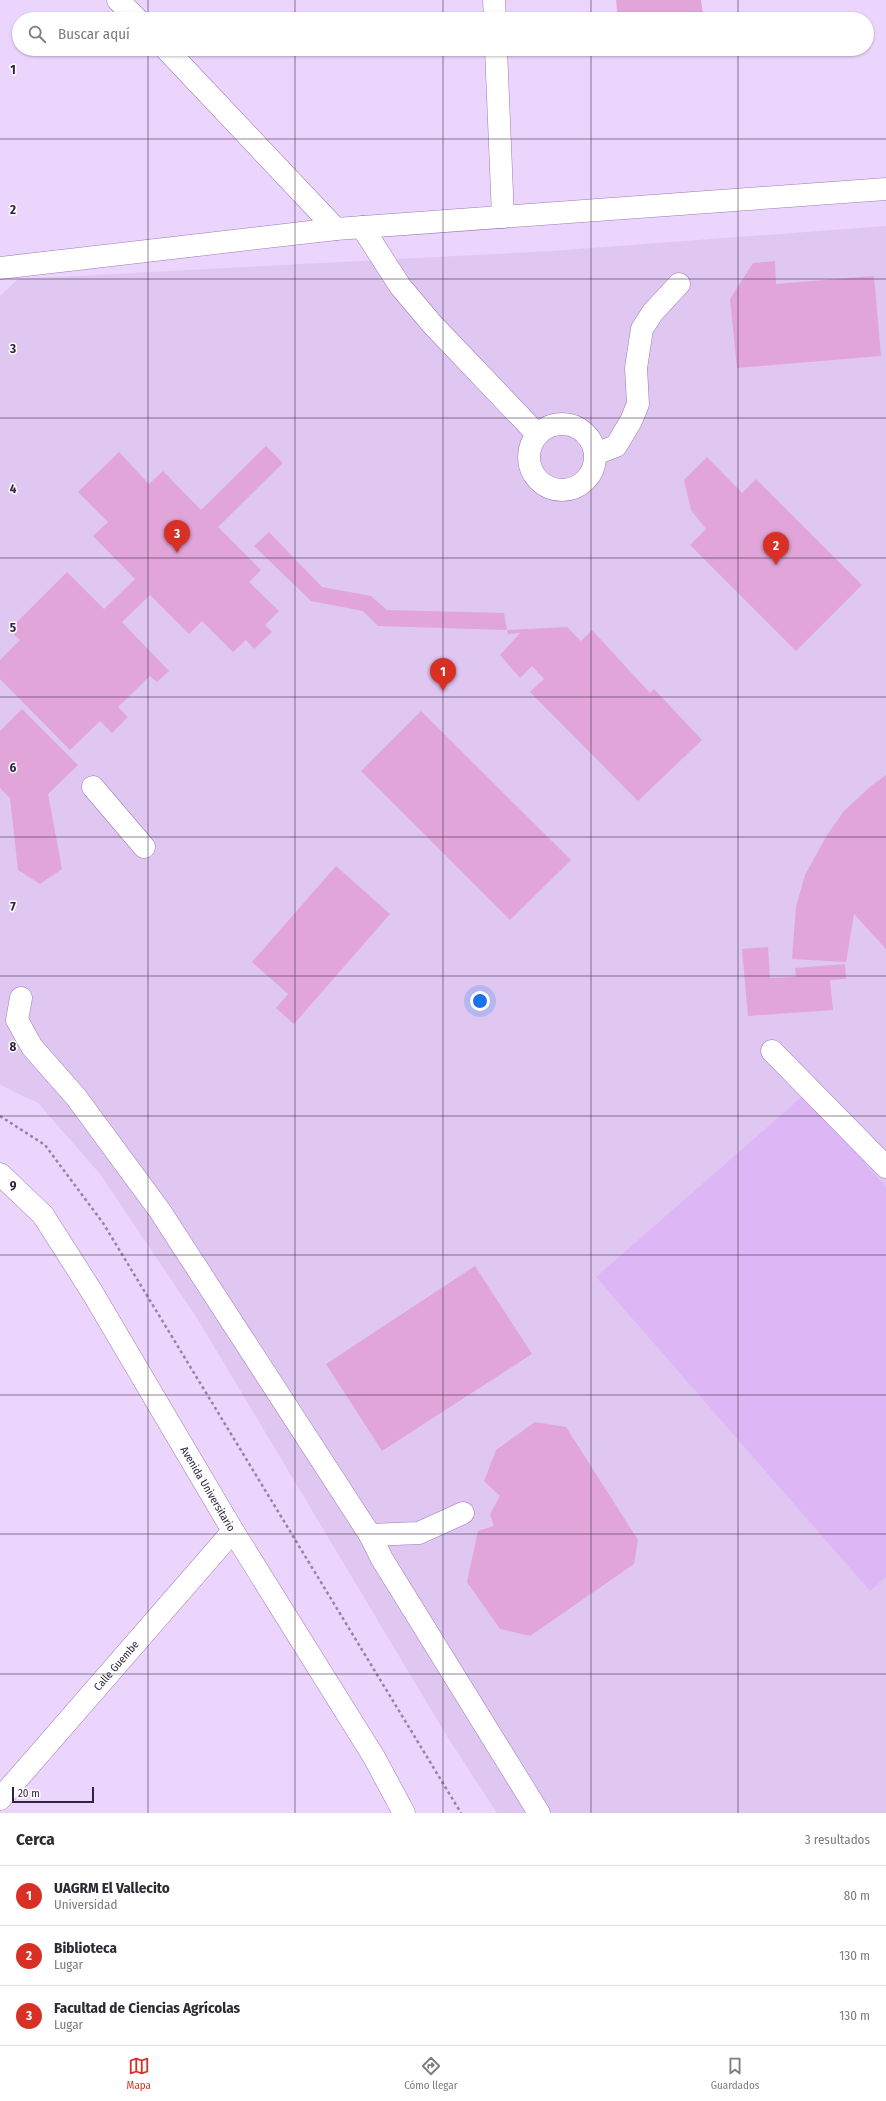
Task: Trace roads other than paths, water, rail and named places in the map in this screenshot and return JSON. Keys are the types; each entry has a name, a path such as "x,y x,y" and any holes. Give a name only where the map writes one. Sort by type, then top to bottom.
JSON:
{"street":[{"path":"118,0 130,12"},
{"path":"494,0 495,12"},
{"path":"173,56 336,229"},
{"path":"496,56 503,217"},
{"path":"0,268 336,229 886,189"},
{"path":"362,227 400,286 422,314 537,434"},
{"path":"595,454 616,446 631,421 638,404 636,368 642,329 653,312 679,284"},
{"path":"556,423 567,423 578,427 587,434 593,443 595,454 594,465 590,475 583,483 573,489 562,490 542,484 534,475 529,466 528,454 531,444 537,434 546,427 556,423"},
{"path":"93,787 144,847"},
{"path":"21,998 17,1020 32,1047 76,1097 160,1211 370,1535 382,1559 539,1813"},
{"path":"772,1051 886,1167"},
{"name":"Avenida Universitario","path":"0,1174 43,1215 92,1292 233,1531 374,1757 404,1813"},
{"path":"370,1535 419,1533 463,1513"},
{"name":"Calle Guembe","path":"0,1799 233,1531"}],"place":[{"name":"Facultad de Ciencias Agrícolas","path":"177,553"},
{"name":"Biblioteca","path":"776,565"},
{"name":"UAGRM El Vallecito","path":"443,691"}]}
